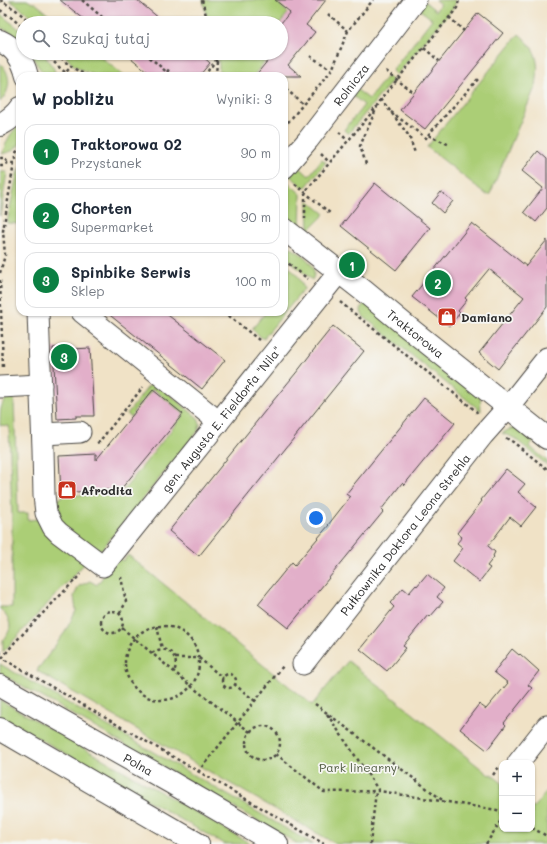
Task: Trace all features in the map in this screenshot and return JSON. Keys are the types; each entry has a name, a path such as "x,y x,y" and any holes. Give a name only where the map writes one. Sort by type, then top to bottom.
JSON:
{"street":[{"name":"Rolnicza","path":"289,176 308,140 416,0"},
{"path":"0,41 6,43 16,52"},
{"path":"21,60 28,72"},
{"path":"0,125 16,113"},
{"name":"Traktorowa","path":"288,232 547,438"},
{"name":"gen. Augusta E. Fieldorfa \"Nila\"","path":"106,568 218,423 339,272"},
{"path":"38,316 44,495 46,513 53,527 59,533 106,568"},
{"path":"87,316 218,423"},
{"name":"Pułkownika Doktora Leona Strehla","path":"294,664 547,358"},
{"path":"2,387 40,385"},
{"path":"43,434 87,438"},
{"name":"Polna","path":"0,686 277,844"},
{"path":"520,760 547,726"},
{"path":"0,729 198,844"}],"path":[{"path":"0,0 23,16"},
{"path":"82,0 101,16"},
{"path":"202,0 206,16"},
{"path":"288,122 332,70 348,31 373,0"},
{"path":"366,164 360,146 381,99 457,8 459,0"},
{"path":"0,10 16,22"},
{"path":"328,14 348,31"},
{"path":"449,17 464,31"},
{"path":"424,48 439,62"},
{"path":"310,56 332,70"},
{"path":"51,60 61,72"},
{"path":"63,60 80,72"},
{"path":"153,60 167,72 170,68"},
{"path":"207,72 216,60"},
{"path":"216,72 217,60"},
{"path":"370,60 414,93"},
{"path":"67,72 71,67"},
{"path":"391,112 426,138 478,79"},
{"path":"288,91 303,104"},
{"path":"381,99 409,136 415,153"},
{"path":"305,223 305,192 379,104"},
{"path":"428,135 450,145"},
{"path":"0,273 5,255 3,231 15,159 14,156 16,153"},
{"path":"0,158 4,158 8,163"},
{"path":"0,166 14,162"},
{"path":"289,176 305,192 332,214"},
{"path":"0,238 3,231"},
{"path":"0,280 2,387"},
{"path":"337,299 479,415"},
{"path":"229,316 264,344"},
{"path":"87,438 100,442 156,372"},
{"path":"501,437 513,442 547,469"},
{"path":"1,658 15,642 106,568 126,602 120,613"},
{"path":"112,610 120,613 124,622 122,628 112,633 104,630 101,623 105,613 112,610"},
{"path":"157,626 162,649"},
{"path":"157,626 176,628 186,634 194,644 199,658 199,669 195,681 188,691 177,698 165,701 152,700 141,695 132,686 126,676 124,664 126,651 134,638 140,632 157,626"},
{"path":"122,628 191,686 250,732"},
{"path":"152,654 162,649 173,654 176,667 174,672"},
{"path":"0,651 1,658"},
{"path":"1,658 324,844"},
{"path":"175,658 199,658 223,678"},
{"path":"198,772 255,701 294,664"},
{"path":"227,675 233,676 235,680 233,686 229,688 225,687 223,684 223,678 227,675"},
{"path":"234,684 255,701"},
{"path":"315,704 445,802"},
{"path":"326,712 378,791 370,844"},
{"path":"259,726 270,727 278,734 280,739 279,750 272,758 267,760 257,759 252,756 247,747 247,737 250,732 259,726"},
{"path":"276,754 324,792 378,791 499,811"},
{"path":"486,844 499,824"},
{"path":"535,830 547,836"}],"green space":[{"path":"9,0 27,0 35,3 51,16 29,16"},
{"path":"203,0 282,0 279,4 288,13 286,16 206,16"},
{"path":"435,0 456,0 454,7 396,75 392,71 432,19 420,10 424,1 436,11 440,4"},
{"path":"0,14 16,27 16,37 13,34 0,27"},
{"path":"519,34 530,45 536,56 538,69 536,85 490,194 487,195 427,147"},
{"path":"34,60 48,60 55,72 43,72"},
{"path":"69,60 105,60 119,72 87,72 73,65"},
{"path":"218,60 266,60 256,72 219,72"},
{"path":"0,63 7,72 9,82 4,98 0,102"},
{"path":"387,76 392,81 348,134 344,130 364,105 352,95 356,89 369,99"},
{"path":"16,128 16,148 12,151 2,154 7,141"},
{"path":"322,159 326,162 306,187 303,187 288,174 298,166 309,176"},
{"path":"1,172 7,172 0,216"},
{"path":"16,179 16,224 7,223"},
{"path":"288,183 301,194 300,230 288,221"},
{"path":"308,200 325,214 309,230"},
{"path":"288,246 307,259 311,264 314,273 312,280 288,259"},
{"path":"288,266 296,274 304,289 288,309"},
{"path":"365,302 480,394 481,411 364,317 361,310"},
{"path":"263,316 282,316 263,339 252,329"},
{"path":"153,383 156,383 198,418 200,424 198,431 102,549 93,550 61,524 54,506 59,498 64,495 85,495 123,491 184,414 153,389 133,412 135,414 132,418 127,414 147,388"},
{"path":"12,395 14,400 18,513 28,513 28,520 39,519 86,562 3,652 3,640 9,632 10,624 0,607 12,607 12,520 9,426 0,425 0,415 3,403"},
{"path":"519,425 535,439 529,446 547,461 547,465 514,438 502,433"},
{"name":"Park linearny","path":"128,555 312,705 348,661 489,775 491,774 499,781 499,832 535,832 535,807 547,791 547,844 336,844 37,671 65,632 76,611 74,596 79,586 90,581 97,585 110,567 119,558 123,561"},
{"path":"0,664 313,844 298,844 0,673"},
{"path":"0,700 251,844 224,844 0,716"}],"building":[{"path":"60,0 137,0 156,16 80,16"},
{"path":"275,0 326,0 306,25 315,32 288,65 301,76 288,76 288,72 258,72 268,60 288,60 288,16 287,16 290,12"},
{"path":"478,13 503,33 425,129 400,110"},
{"path":"134,60 207,60 210,63 202,72 148,72"},
{"path":"538,151 547,159 547,208 536,222 524,212 543,188 522,171"},
{"path":"375,183 430,228 396,270 341,226"},
{"path":"441,192 453,201 443,213 432,203"},
{"path":"472,223 526,266 547,240 547,307 498,369 479,353 524,297 489,269 465,298 467,300 458,311 460,313 449,326 412,297"},
{"path":"111,316 169,316 225,360 202,389"},
{"path":"333,326 364,351 199,556 169,531"},
{"path":"73,347 73,349 90,348 94,416 76,416 76,418 57,419 53,348"},
{"path":"153,390 183,414 121,489 61,493 59,456 96,454 96,460"},
{"path":"424,398 455,423 404,485 402,483 381,510 383,512 288,628 258,604 292,562 295,565 329,525 350,497 346,494"},
{"path":"506,469 525,484 518,492 536,507 521,526 510,517 488,546 495,552 494,557 487,566 490,568 479,582 453,561 463,548 457,543 462,537 457,533"},
{"path":"427,574 444,588 437,597 443,602 430,617 428,615 403,646 406,648 387,671 360,649 394,607 390,603 403,588 409,593"},
{"path":"512,649 539,671 528,685 532,688 504,723 506,725 487,750 460,729 479,704 486,709 508,683 494,672"}],"place":[{"name":"Traktorowa 02","path":"352,265"},
{"name":"Chorten","path":"438,283"},
{"name":"Damiano","path":"447,317"},
{"name":"Spinbike Serwis","path":"64,357"},
{"name":"Afrodita","path":"67,490"}]}
